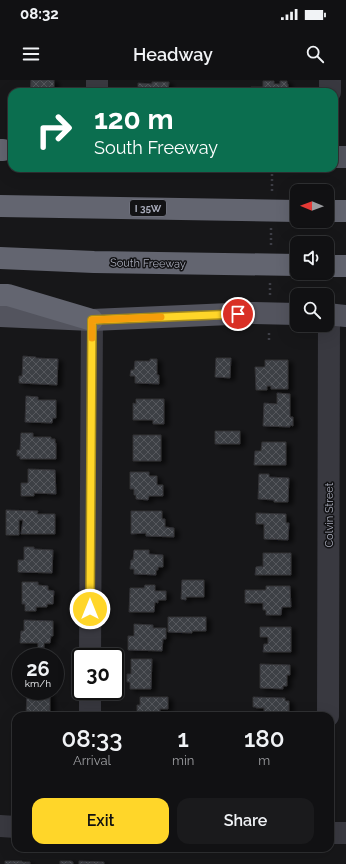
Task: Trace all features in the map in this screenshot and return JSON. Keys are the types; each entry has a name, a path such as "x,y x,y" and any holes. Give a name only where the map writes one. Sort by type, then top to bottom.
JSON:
{"highway":[{"name":"I 35W","path":"0,206 290,211"},
{"path":"334,211 346,212"},
{"name":"South Freeway","path":"0,258 101,262 290,265"},
{"path":"334,266 346,266"},
{"path":"0,295 8,295 92,320"}],"main road":[{"path":"0,316 92,320 290,314"}],"street":[{"path":"90,648 92,320"},
{"name":"Colvin Street","path":"328,712 334,332"},
{"path":"90,700 90,712"},
{"path":"0,826 12,827"},
{"path":"334,833 346,833"}],"building":[{"path":"31,80 54,80 54,88 30,88"},
{"path":"263,81 274,81 274,84 280,84 280,81 287,81 288,84 288,88 251,88 263,87"},
{"path":"152,82 169,82 168,88 138,88 138,83 152,84"},
{"path":"23,356 58,359 57,385 19,383 19,376 22,376"},
{"path":"216,358 231,358 230,378 215,377"},
{"path":"150,359 157,359 157,375 159,375 159,384 135,383 135,376 130,376 131,370 134,370 135,361 150,361"},
{"path":"265,360 288,360 288,389 271,389 271,386 267,386 267,390 256,390 255,367 265,367"},
{"path":"277,393 290,394 290,417 293,417 293,426 263,426 264,403 277,404"},
{"path":"26,396 38,397 38,400 56,400 56,418 53,418 52,423 25,422"},
{"path":"136,399 164,399 164,424 153,424 153,420 133,420 133,403 136,404"},
{"path":"215,431 240,431 240,444 215,444"},
{"path":"21,433 33,433 33,437 51,437 51,439 55,439 56,459 20,459 20,456 17,456 17,450 20,450"},
{"path":"133,435 161,435 161,461 133,461"},
{"path":"262,442 286,442 286,465 254,465 255,451 261,451"},
{"path":"28,469 55,470 56,494 34,493 34,496 21,496 21,483 28,483"},
{"path":"130,472 149,472 149,476 157,476 157,485 163,485 163,496 149,496 148,500 136,499 134,489 130,489"},
{"path":"259,474 269,474 269,477 289,478 288,502 274,502 274,500 258,499"},
{"path":"6,510 38,511 37,514 55,514 55,534 21,534 23,520 19,520 19,535 6,535"},
{"path":"131,511 162,511 162,519 165,519 165,527 174,528 174,537 146,536 146,533 131,534"},
{"path":"256,513 286,514 286,523 289,523 288,540 264,539 264,524 256,524"},
{"path":"24,547 53,550 52,573 18,572 18,560 24,560"},
{"path":"134,550 149,550 149,554 163,555 163,567 158,567 158,570 156,570 156,575 134,574 134,569 130,569"},
{"path":"263,553 291,553 291,575 255,575 256,567 263,567"},
{"path":"182,580 204,580 204,597 186,597 186,600 181,599"},
{"path":"22,582 38,582 38,585 48,586 48,590 54,591 53,604 47,604 47,607 36,607 36,611 25,611 25,604 22,604"},
{"path":"145,585 155,585 155,591 166,591 166,600 158,600 158,603 155,602 154,612 129,612 130,588 144,588"},
{"path":"266,586 290,586 291,607 282,607 281,615 266,615 266,610 263,610 263,603 245,603 245,590 266,590"},
{"path":"168,617 206,617 206,631 192,631 192,633 168,632"},
{"path":"24,620 53,621 53,636 51,636 50,643 44,643 44,648 38,648 38,643 20,643 21,631 24,631"},
{"path":"134,624 153,625 153,628 166,628 166,639 163,639 162,651 128,650 128,636 134,636"},
{"path":"260,627 291,627 291,652 263,652 264,644 268,644 268,637 260,637"},
{"path":"131,659 152,659 151,689 130,689 130,682 127,682 127,674 131,674"},
{"path":"260,664 290,665 290,675 287,675 287,686 283,686 283,689 260,688"},
{"path":"140,697 168,697 168,709 160,709 160,712 137,712 137,705 140,705"},
{"path":"253,697 285,698 285,701 289,701 289,712 264,712 264,708 253,707"},
{"path":"27,700 50,700 50,712 26,712"},
{"path":"5,861 22,861 30,862 30,864 5,864"},
{"path":"60,861 71,861 73,864 60,864"},
{"path":"79,861 104,862 104,864 79,864"}],"slow traffic":[{"path":"92,338 92,320 161,317"}],"route":[{"path":"90,609 92,320 238,314"}]}
